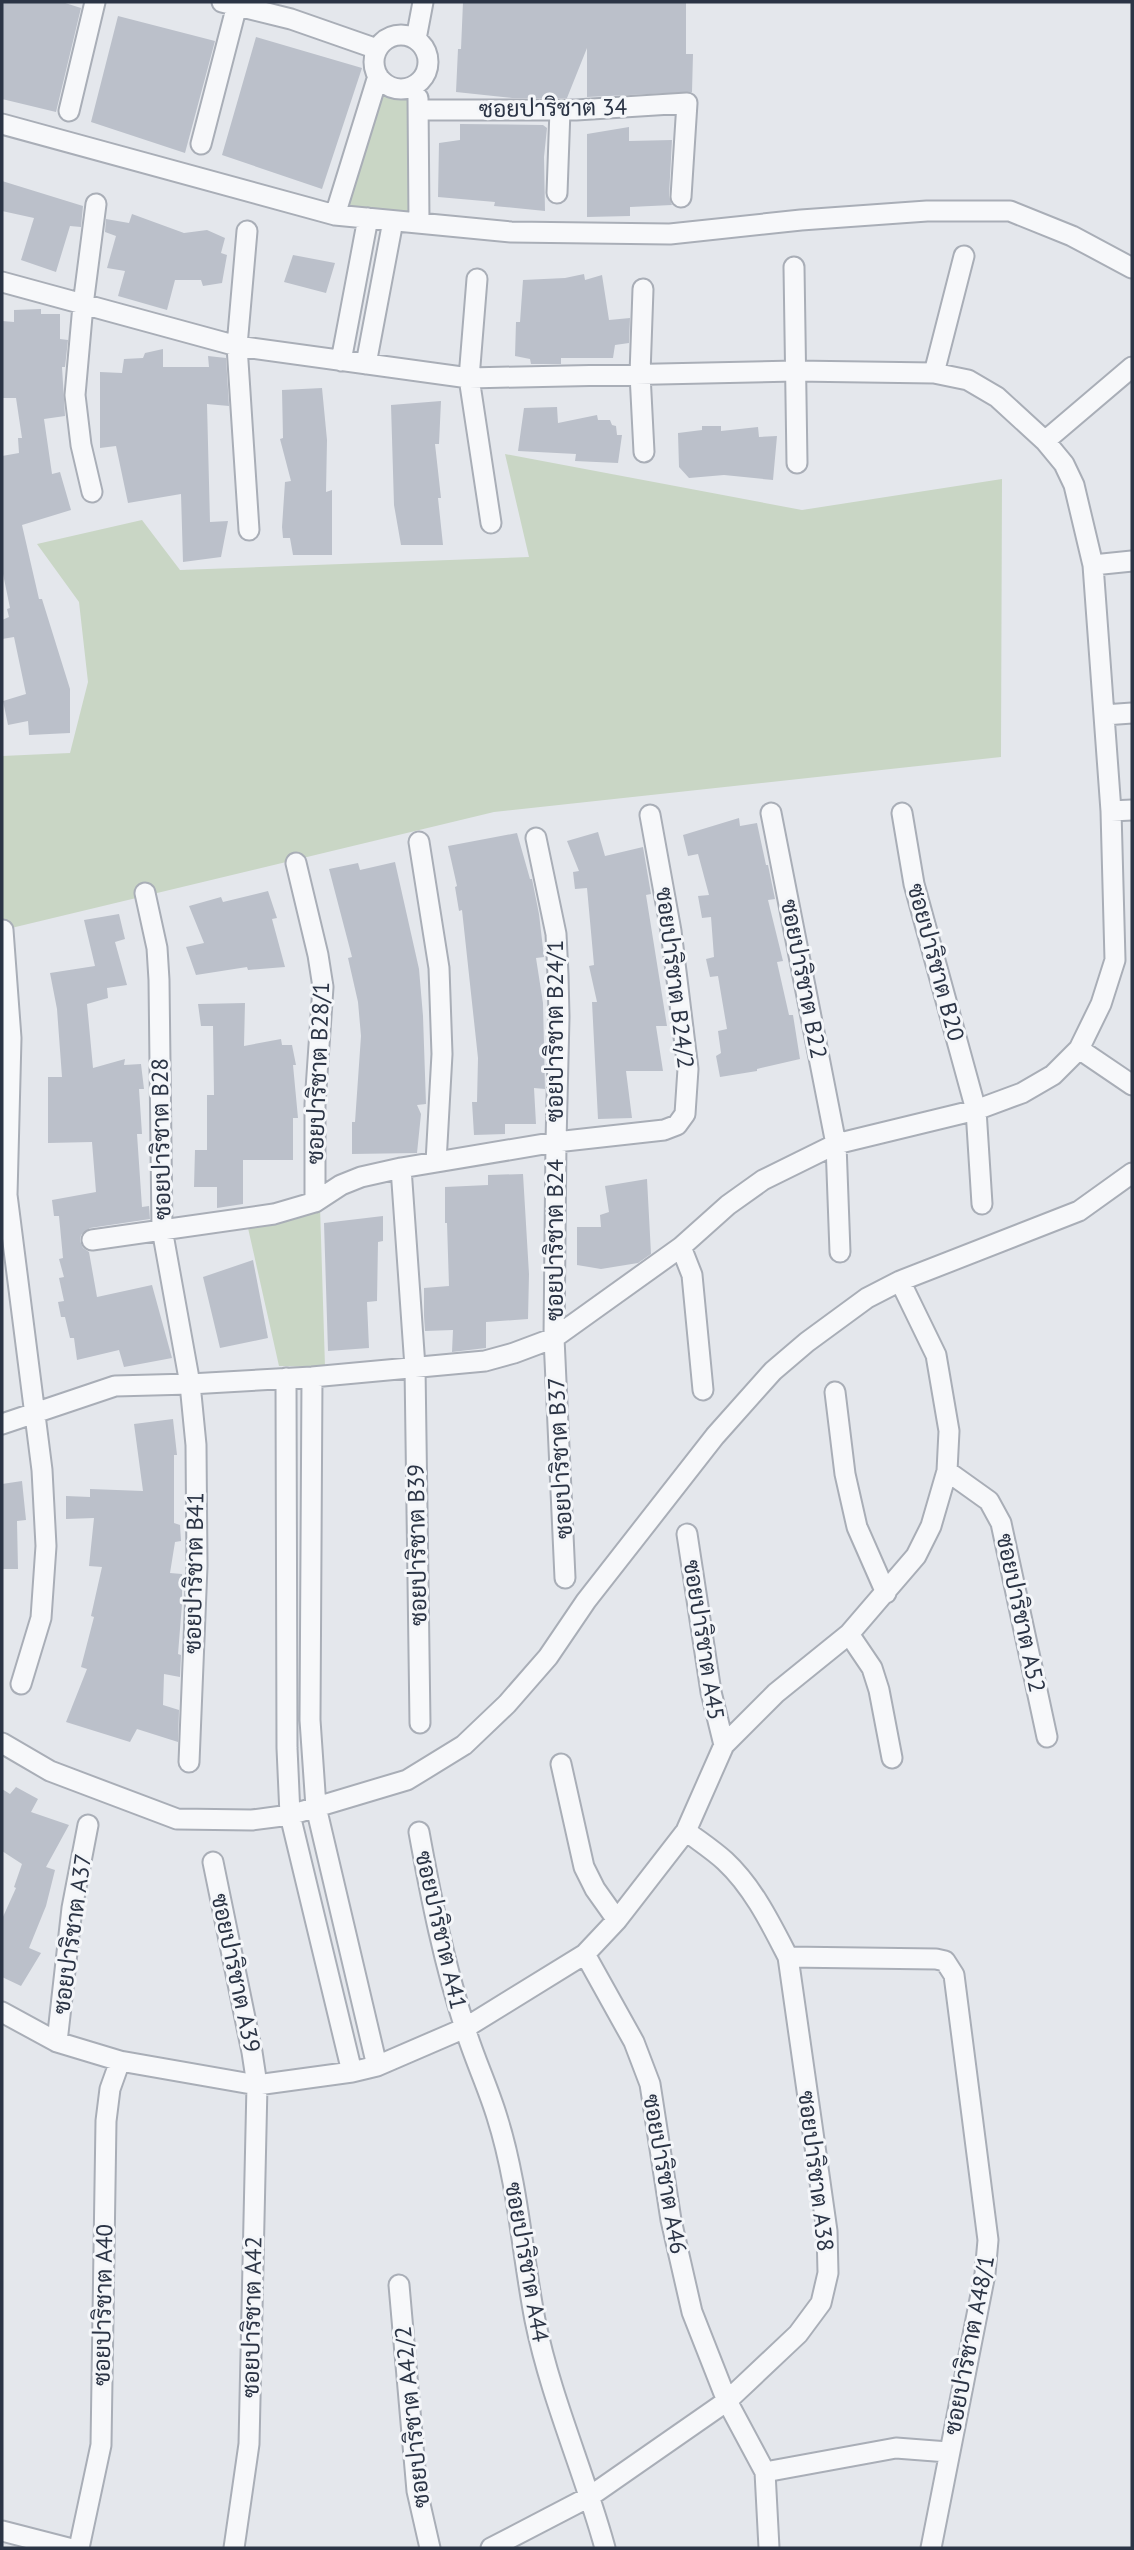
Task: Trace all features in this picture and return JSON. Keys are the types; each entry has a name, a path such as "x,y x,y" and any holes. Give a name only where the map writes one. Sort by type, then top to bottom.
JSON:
{"street":[{"path":"69,111 95,2"},
{"path":"415,38 423,2"},
{"path":"201,144 230,4 291,10 377,49"},
{"path":"404,35 415,38 424,47 429,63 423,79 418,84 399,90 387,86 378,76 374,63 377,49 391,37 404,35"},
{"path":"335,215 378,76"},
{"path":"418,84 419,223"},
{"name":"ซอยปาริชาต 34","path":"419,110 560,110 687,103 681,197"},
{"path":"557,193 560,110"},
{"path":"2,124 335,215 511,232 670,234 801,220 927,211 1010,211 1072,236 1132,268"},
{"path":"92,492 81,445 75,394 96,204"},
{"path":"341,361 368,218"},
{"path":"366,364 393,221"},
{"path":"247,231 237,346 249,530"},
{"path":"934,373 964,256"},
{"path":"794,267 797,463"},
{"path":"477,279 469,377 491,523"},
{"path":"2,282 237,346 469,377 795,371 934,373 968,380 997,397 1045,441 1064,464 1074,485 1093,565 1112,835 1123,924 1109,983 1079,1049 1053,1075 1021,1093 976,1110 836,1144 763,1180 728,1205 681,1247 554,1338 514,1353 485,1360 312,1377 115,1386 2,1424"},
{"path":"643,289 640,374 643,452"},
{"path":"1045,441 1132,367"},
{"path":"1093,565 1132,561"},
{"path":"1104,715 1132,713"},
{"path":"1111,811 1132,810"},
{"name":"ซอยปาริชาต B22","path":"771,813 836,1144 840,1252"},
{"name":"ซอยปาริชาต B20","path":"902,813 914,884 976,1110 982,1204"},
{"name":"ซอยปาริชาต B24/2","path":"556,1142 664,1130 677,1125 685,1114 688,1069 671,931 650,815"},
{"path":"1112,835 1132,833"},
{"name":"ซอยปาริชาต B24/1","path":"536,838 556,934 559,1017 556,1142"},
{"path":"419,842 440,981 442,1054 436,1162"},
{"name":"ซอยปาริชาต B28/1","path":"296,863 323,987 315,1104 315,1202"},
{"name":"ซอยปาริชาต B28","path":"145,893 157,948 159,980 162,1229 190,1384"},
{"path":"3,930 11,1038 7,1195 43,1470 46,1546 41,1618 21,1684"},
{"path":"1079,1049 1132,1085"},
{"path":"92,1240 243,1220 315,1202 341,1185 361,1177 556,1142"},
{"name":"ซอยปาริชาต B24","path":"554,1338 556,1142"},
{"name":"ซอยปาริชาต B39","path":"401,1168 415,1367 420,1723"},
{"path":"2,1743 50,1771 177,1819 252,1820 290,1815 407,1780 464,1745 508,1704 548,1657 586,1601 707,1446 773,1371 807,1342 867,1298 900,1281 1079,1210 1132,1173"},
{"path":"681,1247 692,1275 703,1390"},
{"path":"2,2012 57,2042 120,2061 257,2085 377,2066 465,2028 586,1954 617,1920 686,1831 724,1745 776,1693 849,1634 916,1556 931,1526 947,1471 949,1431 936,1355 900,1281"},
{"name":"ซอยปาริชาต B37","path":"554,1338 565,1578"},
{"path":"312,1377 310,1720 316,1807 377,2066"},
{"path":"286,1378 287,1748 290,1815 352,2072"},
{"name":"ซอยปาริชาต B41","path":"189,1762 197,1566 196,1445 190,1384"},
{"path":"835,1392 845,1474 857,1527 886,1593"},
{"name":"ซอยปาริชาต A52","path":"947,1471 989,1501 1002,1523 1047,1737"},
{"name":"ซอยปาริชาต A45","path":"687,1534 711,1692 724,1745"},
{"path":"849,1634 872,1668 892,1758"},
{"path":"561,1764 584,1867 595,1889 617,1920"},
{"name":"ซอยปาริชาต A37","path":"57,2042 72,1908 88,1825"},
{"name":"ซอยปาริชาต A38","path":"491,2548 589,2497 727,2401 798,2334 821,2303 828,2273 827,2231 788,1957 745,1884 726,1862 686,1831"},
{"name":"ซอยปาริชาต A41","path":"419,1832 435,1917 465,2028"},
{"name":"ซอยปาริชาต A39","path":"213,1862 253,2052 257,2085"},
{"name":"ซอยปาริชาต A46","path":"586,1954 634,2042 650,2084 671,2220 692,2312 727,2401 765,2472"},
{"name":"ซอยปาริชาต A48/1","path":"788,1957 936,1959 945,1961 954,1975 988,2240 985,2274 931,2548"},
{"name":"ซอยปาริชาต A44","path":"465,2028 498,2118 508,2159 535,2320 551,2386 605,2548"},
{"name":"ซอยปาริชาต A40","path":"79,2548 101,2445 106,2121 110,2089 120,2061"},
{"name":"ซอยปาริชาต A42","path":"234,2548 249,2444 257,2085"},
{"name":"ซอยปาริชาต A42/2","path":"399,2285 417,2491 430,2548"},
{"path":"769,2548 765,2472 896,2448 948,2452"},
{"path":"2,2534 68,2548"}],"green space":[{"path":"383,87 399,92 415,89 416,221 340,211"},
{"path":"505,454 802,510 1002,479 1001,757 494,812 3,930 2,934 2,756 70,753 88,682 79,602 37,544 142,520 180,570 529,557"},
{"path":"320,1206 325,1367 279,1366 248,1228"}],"building":[{"path":"2,2 62,2 81,8 56,112 2,99"},
{"path":"463,2 686,2 686,54 693,54 692,92 587,97 587,48 567,98 512,98 456,92"},
{"path":"118,16 215,41 185,153 91,122"},
{"path":"256,37 362,68 322,189 222,155"},
{"path":"460,124 543,125 547,128 544,157 545,211 494,206 495,202 438,197 439,143 460,140"},
{"path":"629,127 629,141 672,140 669,196 672,205 630,207 630,216 587,217 587,134"},
{"path":"2,181 83,206 81,227 70,226 56,272 21,260 34,218 2,211"},
{"path":"132,214 184,233 207,230 225,238 221,253 227,255 222,283 203,286 201,280 175,280 167,310 118,296 125,271 107,268 116,236 105,232 106,219 129,223"},
{"path":"293,255 335,263 326,293 284,282"},
{"path":"584,274 585,280 602,275 609,320 630,318 629,343 615,345 613,358 561,358 561,364 531,364 530,359 515,356 516,322 520,322 523,280 565,278"},
{"path":"41,309 41,314 60,314 60,339 68,340 65,367 62,367 65,416 44,419 52,474 60,472 71,510 22,525 39,599 42,599 70,689 70,733 29,735 28,721 8,725 3,701 26,694 14,637 2,639 2,620 9,617 7,609 10,608 2,569 2,456 19,453 18,438 22,438 16,398 2,398 2,321 14,322 14,310"},
{"path":"163,349 163,367 209,367 208,356 226,358 229,406 207,404 210,522 228,521 221,557 183,562 181,494 128,503 116,446 100,448 100,372 122,373 124,359 143,358 145,353"},
{"path":"322,388 327,440 326,492 332,490 332,555 293,555 290,538 283,538 282,527 285,482 291,481 280,439 283,438 282,390"},
{"path":"441,401 439,444 435,444 443,545 401,545 394,505 391,405"},
{"path":"557,407 558,423 597,415 598,420 610,420 612,425 616,426 617,435 622,435 618,463 575,461 576,454 518,451 524,408"},
{"path":"702,426 721,426 721,431 758,427 759,437 777,436 773,480 724,475 689,478 679,467 678,433 702,430"},
{"path":"739,818 740,826 757,823 768,865 775,899 768,900 783,961 777,962 789,1015 793,1015 800,1059 757,1071 720,1077 716,1056 721,1053 718,1031 727,1029 718,976 710,977 706,959 714,957 711,917 702,918 698,896 709,895 698,854 688,856 683,835"},
{"path":"598,832 605,856 643,847 651,894 646,895 667,1026 656,1026 663,1071 626,1071 632,1118 598,1119 592,1002 597,1002 589,966 594,965 587,888 575,889 573,872 579,871 567,841"},
{"path":"517,833 532,879 544,957 536,958 543,1003 545,1089 534,1088 536,1124 505,1124 505,1134 474,1135 472,1102 477,1102 478,1058 462,910 459,911 457,886 448,846"},
{"path":"395,862 419,969 426,1104 417,1105 421,1114 417,1153 352,1154 352,1122 355,1122 361,1036 358,1002 348,958 352,957 329,869 358,863 360,870"},
{"path":"268,891 277,918 272,919 285,967 248,970 247,967 196,975 186,947 204,943 189,906 221,897 223,902"},
{"path":"119,914 125,939 115,942 127,985 107,988 108,998 87,1004 93,1068 125,1059 124,1065 141,1064 144,1089 139,1089 142,1134 137,1134 142,1207 149,1206 150,1219 90,1228 81,1235 80,1241 83,1248 89,1252 97,1297 152,1285 172,1358 124,1367 119,1350 77,1360 74,1338 70,1338 65,1317 61,1317 58,1302 64,1301 59,1278 64,1277 59,1259 63,1258 59,1216 54,1216 52,1200 96,1192 92,1142 48,1143 48,1077 62,1077 57,1009 50,973 95,966 84,920"},
{"path":"245,1003 244,1046 281,1039 282,1045 292,1045 296,1065 293,1065 298,1118 293,1118 293,1160 243,1160 243,1204 217,1208 217,1187 194,1187 195,1150 207,1150 207,1095 214,1095 213,1026 201,1026 198,1004"},
{"path":"523,1174 529,1274 528,1319 486,1322 486,1348 452,1352 453,1330 425,1331 424,1316 424,1288 449,1286 445,1187 488,1185 488,1175"},
{"path":"647,1179 651,1254 638,1263 601,1269 577,1265 577,1227 601,1227 600,1215 609,1212 605,1186"},
{"path":"383,1216 383,1241 378,1242 377,1301 367,1302 369,1348 328,1351 324,1223"},
{"path":"253,1260 268,1338 220,1348 203,1277"},
{"path":"173,1419 177,1455 174,1455 174,1523 180,1525 181,1541 175,1542 170,1573 182,1574 178,1654 181,1655 180,1677 164,1674 163,1705 179,1710 178,1742 137,1729 130,1742 66,1722 87,1669 81,1667 94,1617 91,1616 102,1567 89,1566 94,1518 66,1519 66,1496 90,1497 90,1489 143,1491 134,1424"},
{"path":"22,1481 26,1520 17,1521 18,1569 2,1569 2,1484"},
{"path":"16,1787 38,1799 31,1812 69,1825 46,1867 55,1870 46,1906 29,1948 41,1953 21,1986 2,1977 2,1919 16,1888 14,1887 22,1864 2,1851 2,1789 10,1794"}]}
